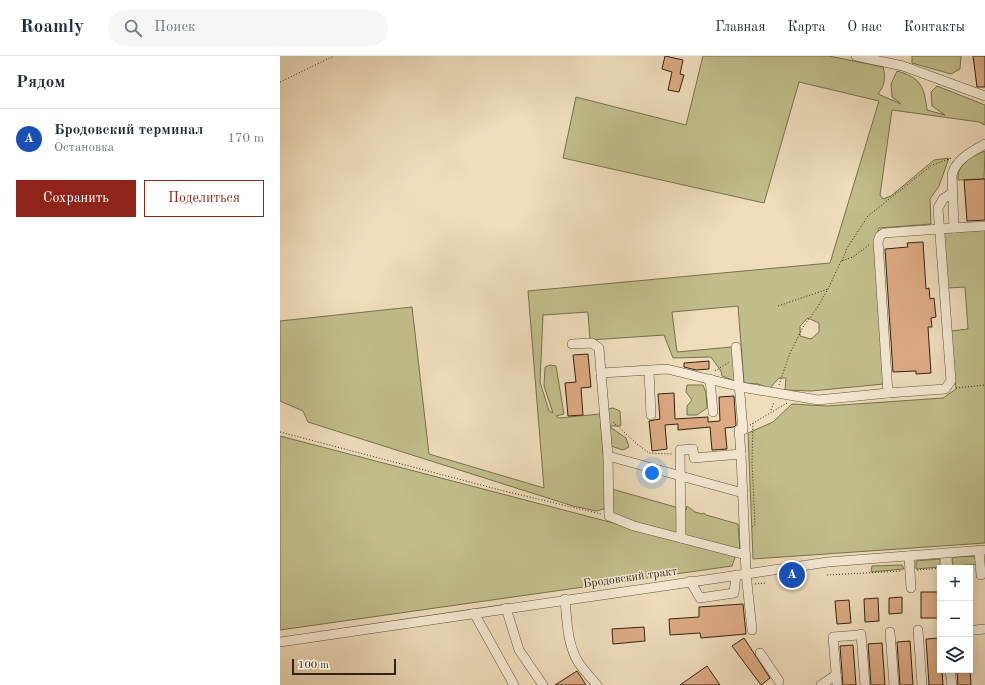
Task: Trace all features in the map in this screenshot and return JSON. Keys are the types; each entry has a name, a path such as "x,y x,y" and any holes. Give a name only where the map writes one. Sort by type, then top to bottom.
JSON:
{"street":[{"path":"856,56 894,60 985,96"},
{"path":"954,228 952,175 954,167 967,154 985,144"},
{"path":"601,373 667,369 741,387 818,400 945,389 951,381 938,208 943,199 952,193"},
{"path":"888,393 878,241 880,236 884,233 985,226"},
{"path":"572,344 592,343 599,348 608,456 609,516 634,526 746,555"},
{"path":"737,351 741,387 743,430 739,430 746,573 752,630"},
{"path":"649,371 652,415"},
{"path":"708,379 712,412"},
{"path":"681,538 680,450 693,449 694,458 741,454"},
{"path":"608,456 743,493"},
{"path":"981,575 982,550"},
{"name":"Бродовский тракт","path":"280,642 565,599 828,562 982,550"},
{"path":"909,556 911,588"},
{"path":"690,581 700,598 734,593 736,575"},
{"path":"565,599 569,638 574,653 578,661 597,685"},
{"path":"506,608 520,650 543,685"},
{"path":"474,613 500,656 512,684"},
{"path":"975,630 985,629"},
{"path":"918,630 922,685"},
{"path":"890,632 894,685"},
{"path":"837,685 833,637 860,635 865,685"},
{"path":"760,653 780,681"},
{"path":"950,673 952,685"},
{"path":"821,685 836,675"}],"path":[{"path":"280,82 334,56"},
{"path":"777,392 790,352 803,327 818,308 847,248 868,216 932,165 967,154"},
{"path":"842,261 853,257 880,236"},
{"path":"778,306 828,289"},
{"path":"708,379 737,351"},
{"path":"743,430 771,410 798,397"},
{"path":"604,413 637,444 650,452 681,455"},
{"path":"745,535 755,525 752,462 753,423"},
{"path":"280,432 500,490 609,516"},
{"path":"827,575 981,565"}],"shaded area":[{"path":"703,56 829,56 883,67 884,81 878,94 901,104 892,97 891,84 897,71 911,77 920,84 923,89 927,110 945,115 932,106 931,92 937,86 985,105 985,125 979,122 892,110 880,195 883,199 891,196 934,160 949,158 939,186 930,199 931,224 879,228 875,240 884,384 811,391 785,390 786,378 779,378 770,388 758,384 744,383 738,306 672,312 677,352 732,347 735,381 722,376 721,371 711,357 673,358 664,335 590,340 588,312 543,315 540,382 549,411 553,413 544,386 545,367 550,365 556,366 564,414 556,416 559,418 600,414 606,492 604,509 596,511 573,506 308,422 303,411 280,401 280,321 412,307 429,454 544,488 528,291 830,263 879,101 799,82 764,203 563,158 576,97 686,125","holes":["808,318 819,323 819,332 811,339 800,336 800,326"]},
{"path":"912,56 961,56 960,69 951,74 912,63"},
{"path":"985,151 984,179 958,180 958,174 962,165 970,158"},
{"path":"985,230 985,543 753,559 748,433 773,422 792,404 827,406 943,398 956,389 951,331 968,329 965,287 947,288 942,232"},
{"path":"687,385 703,385 706,393 707,408 697,415 687,415 687,406 692,400 686,392"},
{"path":"613,408 620,411 621,426 608,426 607,409"},
{"path":"610,427 626,438 629,447 623,450 611,446"},
{"path":"280,436 736,555 732,566 280,630"},
{"path":"612,489 686,510 687,506 695,512 702,514 704,513 706,515 738,524 740,551 613,516"},
{"path":"979,556 980,564 953,565 952,559 954,557"},
{"path":"940,559 940,565 937,565 937,567 916,569 916,561"},
{"path":"902,565 904,569 871,572 872,566"}],"building":[{"path":"665,56 683,60 680,74 684,75 679,92 668,90 672,72 662,69"},
{"path":"973,56 985,56 985,87 977,87"},
{"path":"985,179 985,220 967,221 964,180"},
{"path":"923,242 926,289 929,288 930,299 934,298 936,317 931,318 932,327 928,327 931,373 916,374 916,371 893,372 885,249 908,247 907,243"},
{"path":"588,354 591,387 581,388 583,415 568,416 565,383 576,382 573,355"},
{"path":"709,361 709,369 696,370 684,367 684,363"},
{"path":"674,393 675,419 708,417 708,422 720,421 719,397 734,396 736,425 734,427 725,428 727,449 712,450 710,427 678,430 678,424 665,425 667,449 652,451 649,421 660,419 658,394"},
{"path":"921,592 937,592 937,618 921,618"},
{"path":"902,597 902,613 889,614 889,598"},
{"path":"878,598 879,621 865,622 864,599"},
{"path":"849,600 851,623 837,624 835,601"},
{"path":"743,604 746,634 701,638 700,633 670,635 669,619 699,617 699,607"},
{"path":"644,627 645,641 613,644 612,629"},
{"path":"744,638 770,678 761,685 732,646"},
{"path":"937,638 937,673 942,673 943,685 929,685 926,639"},
{"path":"910,641 913,685 900,685 897,642"},
{"path":"882,643 885,685 871,685 868,644"},
{"path":"853,645 856,685 843,685 840,646"},
{"path":"707,666 720,685 680,685"},
{"path":"577,671 586,685 555,685"},
{"path":"957,673 970,673 971,685 958,685"}],"place":[{"name":"Бродовский терминал","path":"792,575"}]}
